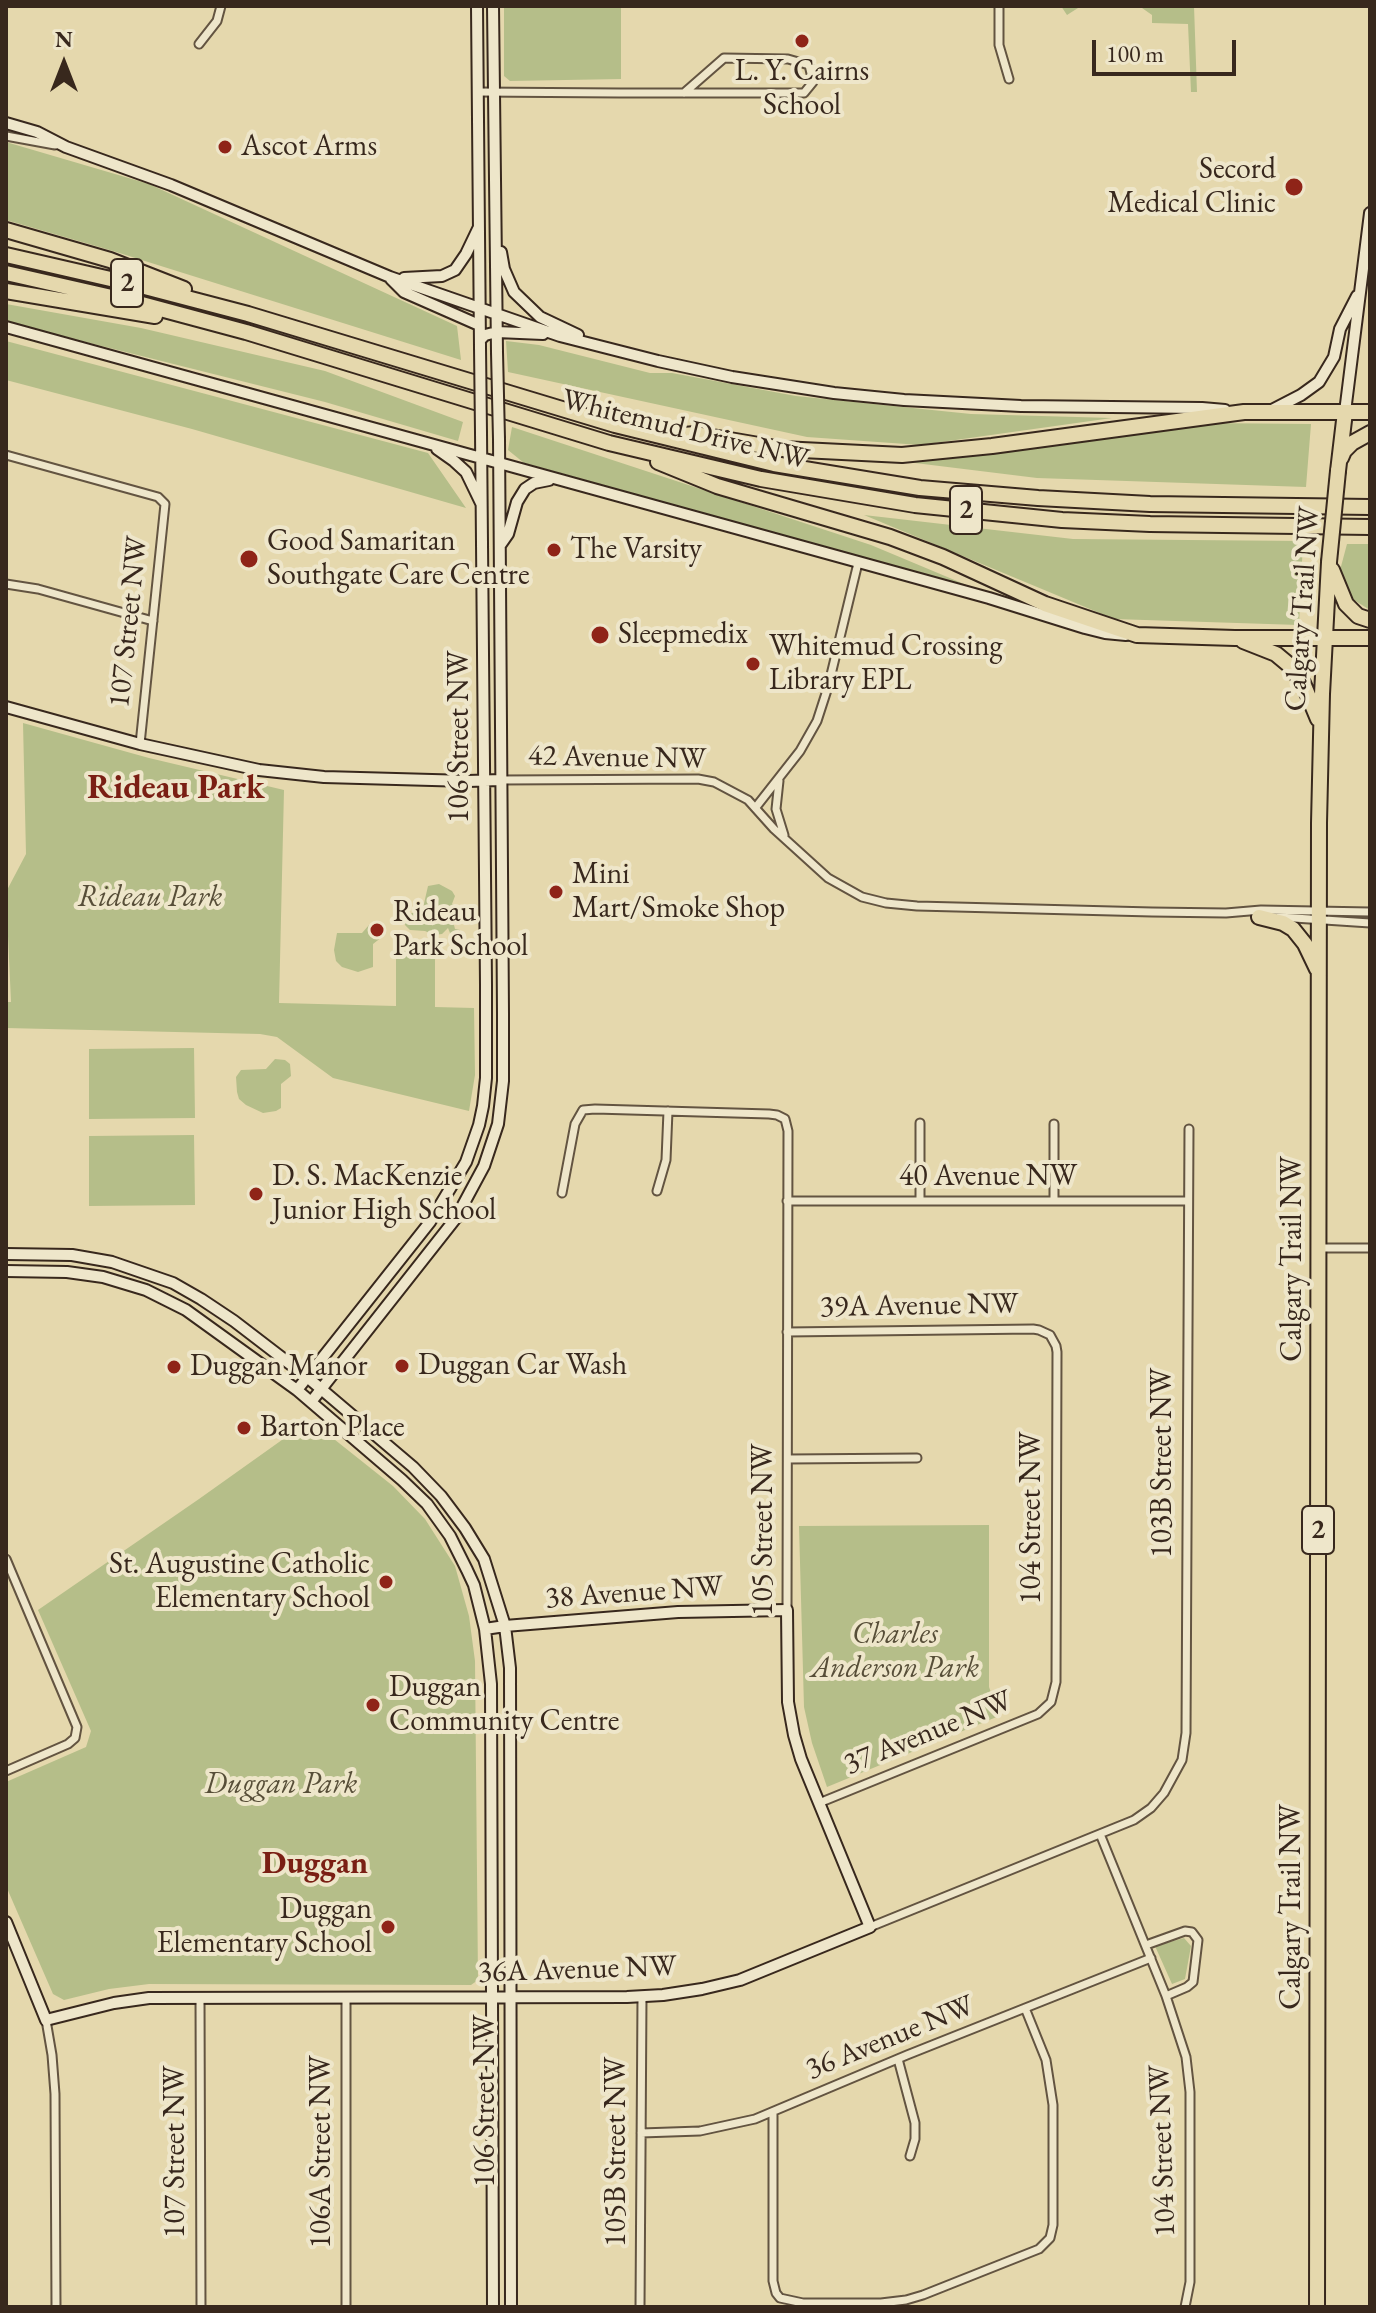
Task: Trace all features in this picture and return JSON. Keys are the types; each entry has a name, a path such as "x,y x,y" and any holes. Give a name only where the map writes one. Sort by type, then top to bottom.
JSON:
{"highway":[{"path":"6,230 110,260 248,314"},
{"name":"Whitemud Drive NW","path":"6,255 248,314 657,437 774,464 920,488 1150,504 1370,507"},
{"name":"Whitemud Drive NW","path":"6,273 246,332 609,443 761,479 915,505 1103,522 1370,527"},
{"path":"6,291 246,332"},
{"path":"657,437 695,434 782,449 902,455 1244,412 1370,412"},
{"name":"Calgary Trail NW","path":"1317,2307 1321,728 1329,562 1345,412"},
{"path":"1338,471 1344,451 1357,439 1370,433"},
{"path":"609,443 717,486 890,537 943,557 1045,604 1137,635 1370,638"},
{"path":"1329,562 1346,604 1358,616 1370,620"},
{"path":"1235,638 1276,654 1288,664 1303,683 1321,728"},
{"path":"1259,917 1283,923 1297,932 1319,973"}],"street":[{"path":"199,44 217,21 221,6"},
{"name":"106 Street NW","path":"477,6 486,1078 477,1134 466,1162 430,1222 297,1390 427,1504 450,1536 467,1570 485,1629 491,1684 493,2307"},
{"name":"106 Street NW","path":"311,1402 456,1218 478,1179 494,1139 500,1109 503,1081 500,546 493,6"},
{"path":"999,6 999,45 1009,79"},
{"path":"478,92 684,93 804,93 813,82 809,65 788,59 724,58 684,93"},
{"path":"6,123 37,132 66,147 171,185 390,277 560,336 605,348 732,377 891,399 992,405 1202,408 1244,412"},
{"path":"6,136 66,147"},
{"name":"Calgary Trail NW","path":"1345,412 1370,213"},
{"path":"390,277 434,277 449,273 461,263 479,226"},
{"path":"496,227 504,269 514,292 540,317 605,348"},
{"path":"390,277 404,292 479,325 497,315"},
{"path":"1272,410 1319,382 1334,357 1340,329 1360,291"},
{"path":"6,327 989,598 1105,633 1137,635"},
{"path":"480,343 485,335 497,332 560,336"},
{"path":"432,445 466,472 482,505"},
{"name":"107 Street NW","path":"6,455 158,497 165,504 140,744"},
{"path":"500,546 508,534 514,507 525,489 539,481 558,480"},
{"path":"756,807 809,736 820,714 858,563"},
{"path":"6,584 38,589 153,621"},
{"name":"42 Avenue NW","path":"6,707 140,744 223,764 284,774 484,781 698,779 714,782 756,807 787,842 819,871 862,897 886,903 926,907 1241,913 1261,910 1319,915 1335,922 1370,923"},
{"path":"781,775 776,809 787,842"},
{"name":"42 Avenue NW","path":"1241,913 1259,917 1370,912"},
{"path":"562,1193 575,1124 583,1110 595,1109 668,1111 666,1160 657,1191"},
{"name":"105 Street NW","path":"668,1111 777,1115 785,1119 788,1131 787,1610 791,1722 801,1759 870,1927"},
{"path":"920,1123 920,1201"},
{"path":"1054,1124 1054,1201"},
{"name":"103B Street NW","path":"1164,1793 1182,1760 1186,1733 1189,1129"},
{"name":"40 Avenue NW","path":"787,1201 1188,1201"},
{"path":"1319,1248 1370,1248"},
{"path":"6,1254 87,1256 141,1270 173,1283 234,1321 321,1389"},
{"path":"6,1271 86,1274 146,1290 186,1310 297,1390"},
{"name":"39A Avenue NW","path":"787,1332 1033,1329 1050,1335"},
{"name":"104 Street NW","path":"1050,1335 1057,1352 1056,1682 1051,1702"},
{"name":"106 Street NW","path":"321,1389 413,1467 441,1496 484,1559 505,1626 511,1684 511,2307"},
{"path":"788,1459 917,1458"},
{"path":"6,1559 75,1719 77,1735 68,1744 6,1771"},
{"name":"38 Avenue NW","path":"485,1629 678,1612 787,1610"},
{"name":"37 Avenue NW","path":"819,1803 1038,1714 1051,1702"},
{"name":"36A Avenue NW","path":"46,2020 149,1998 642,1997 702,1989 740,1980 1134,1820 1151,1808 1164,1793"},
{"name":"104 Street NW","path":"1100,1834 1166,1996 1181,2038 1189,2078 1190,2282 1185,2307"},
{"path":"6,1922 46,2020 52,2055 56,2307"},
{"path":"1146,1945 1185,1931 1192,1932 1198,1940 1193,1982 1166,1996"},
{"name":"36 Avenue NW","path":"641,2133 715,2129 773,2112 1151,1958"},
{"name":"107 Street NW","path":"200,1997 201,2307"},
{"name":"106A Street NW","path":"346,1997 346,2307"},
{"name":"105B Street NW","path":"640,2307 642,1997"},
{"path":"773,2112 773,2281 780,2298 803,2303 906,2300 1039,2249 1050,2238 1053,2225 1052,2090 1046,2060 1025,2008"},
{"path":"898,2059 915,2123 910,2156"},
{"path":"923,2295 926,2307"}],"green space":[{"path":"504,6 621,6 621,79 510,81 504,76"},
{"path":"1061,6 1194,6 1197,92 1191,92 1188,24 1152,23 1152,15 1142,8 1078,8 1067,15"},
{"path":"6,142 149,184 457,326 461,360 6,220"},
{"path":"6,304 141,328 325,371 463,422 458,441 325,402 6,322"},
{"path":"6,341 428,453 466,508 192,429 6,380"},
{"path":"506,341 539,345 650,373 672,373 796,396 971,414 1112,418 920,445 807,437 508,372"},
{"path":"1206,423 1311,424 1306,487 1037,478 907,462"},
{"path":"512,427 871,545 976,589 524,463 508,450"},
{"path":"864,515 1073,539 1303,541 1299,625 1114,619"},
{"path":"1347,544 1370,544 1370,610 1354,600 1339,574"},
{"name":"Rideau Park","path":"23,723 149,758 284,790 279,1003 396,1006 396,951 435,951 435,1007 474,1008 475,1075 469,1111 333,1078 277,1037 260,1034 6,1028 6,1002 11,1002 6,892 26,854"},
{"path":"439,884 452,891 455,896 452,904 461,909 459,915 452,917 455,929 460,930 457,939 452,938 448,928 442,934 434,935 410,930 405,925 408,915 423,908 428,886"},
{"path":"369,925 380,926 382,937 373,944 373,967 358,972 342,967 336,961 334,950 337,933 362,933"},
{"path":"194,1048 195,1118 89,1119 89,1049"},
{"path":"275,1059 290,1064 291,1076 281,1084 281,1108 263,1113 239,1099 236,1077 241,1070 266,1069"},
{"path":"194,1135 195,1205 89,1206 89,1136"},
{"name":"Duggan Park","path":"310,1420 393,1486 425,1519 455,1566 469,1616 475,1661 478,1980 471,1985 149,1984 109,1989 64,2000 53,1994 6,1886 6,1782 86,1747 91,1731 38,1610"},
{"name":"Charles Anderson Park","path":"989,1525 989,1687 999,1716 827,1787 804,1707 799,1526"},
{"path":"1184,1938 1191,1946 1185,1979 1172,1984 1155,1946"}],"place":[{"name":"L. Y. Cairns School","path":"802,41"},
{"name":"Ascot Arms","path":"225,147"},
{"name":"Secord Medical Clinic","path":"1294,187"},
{"name":"The Varsity","path":"554,550"},
{"name":"Good Samaritan Southgate Care Centre","path":"249,559"},
{"name":"Sleepmedix","path":"600,635"},
{"name":"Whitemud Crossing Library EPL","path":"753,664"},
{"name":"Mini Mart/Smoke Shop","path":"556,892"},
{"name":"Rideau Park School","path":"377,930"},
{"name":"D. S. MacKenzie Junior High School","path":"256,1194"},
{"name":"Duggan Car Wash","path":"402,1366"},
{"name":"Duggan Manor","path":"174,1367"},
{"name":"Barton Place","path":"244,1428"},
{"name":"St. Augustine Catholic Elementary School","path":"386,1582"},
{"name":"Duggan Community Centre","path":"373,1705"},
{"name":"Duggan Elementary School","path":"388,1927"}],"district":[{"name":"Rideau Park","path":"176,789"},
{"name":"Duggan","path":"315,1864"}]}
